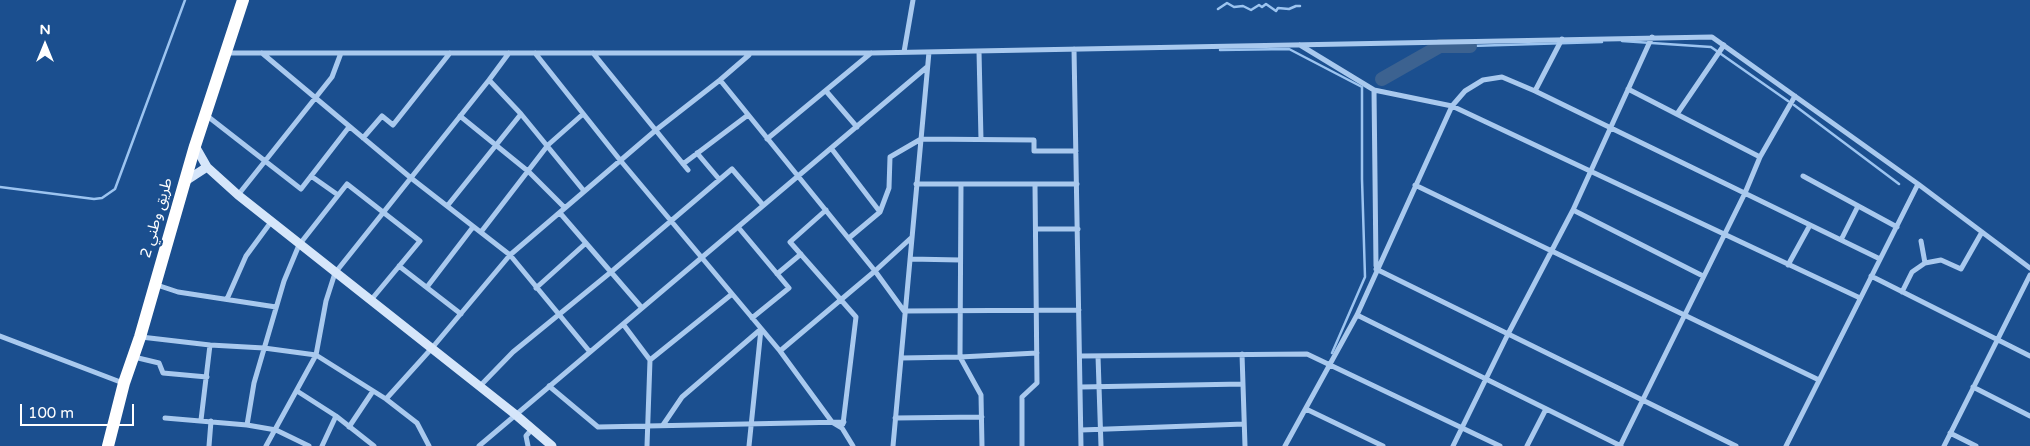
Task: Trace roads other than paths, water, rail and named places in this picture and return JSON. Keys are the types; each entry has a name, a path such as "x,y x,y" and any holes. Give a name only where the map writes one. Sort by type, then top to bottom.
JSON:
{"highway":[{"name":"طريق وطني 2","path":"108,446 124,384 140,337 194,146 243,0"}],"street":[{"path":"904,52 913,0"},
{"path":"1453,446 1508,334 1573,210 1652,37"},
{"path":"224,53 871,53 1712,37 1722,47 1795,96 1918,184 2030,268"},
{"path":"1535,91 1562,39"},
{"path":"1300,45 1374,90 1452,106 1860,298"},
{"path":"1677,114 1722,47"},
{"path":"1074,49 1081,446"},
{"path":"979,51 981,140"},
{"path":"893,446 929,52"},
{"path":"262,53 349,127 510,255 590,352"},
{"path":"238,195 332,77 341,53"},
{"path":"363,138 382,116 393,125 450,53"},
{"path":"266,446 316,355 326,301 336,273 509,53"},
{"path":"535,53 620,160 780,351 832,422 842,428 853,446"},
{"path":"767,138 871,53"},
{"path":"593,54 688,170"},
{"path":"386,399 432,348 510,255 620,160 720,80 749,54"},
{"path":"479,446 927,67"},
{"path":"1285,446 1357,315 1376,268 1452,106 1465,91 1483,80 1502,77 1535,91 1880,259"},
{"path":"489,80 548,145 584,191"},
{"path":"720,80 849,238 904,311"},
{"path":"1628,89 1760,158"},
{"path":"1374,90 1376,268"},
{"path":"826,91 857,127"},
{"path":"1357,315 1620,446 1725,235 1760,158 1795,96"},
{"path":"205,114 301,189 349,127"},
{"path":"448,206 521,114"},
{"path":"482,232 548,145 583,114"},
{"path":"683,164 748,115"},
{"path":"460,116 529,172 565,208"},
{"path":"849,238 880,212 889,188 890,157 921,139 1034,140 1034,150 1076,151"},
{"path":"194,146 207,167 238,195 480,386 552,446"},
{"path":"831,148 880,212"},
{"path":"697,153 719,180"},
{"path":"184,182 207,167"},
{"path":"480,386 513,352 732,169 764,206"},
{"path":"311,176 338,195"},
{"path":"1803,176 1897,227"},
{"path":"247,425 254,383 284,281 300,245 347,184 420,240 371,300"},
{"path":"916,184 1077,184"},
{"path":"961,184 960,357 981,395 982,446"},
{"path":"1786,446 1918,184"},
{"path":"1022,446 1022,396 1037,383 1035,185"},
{"path":"1415,185 1819,380"},
{"path":"1841,240 1858,206"},
{"path":"826,210 790,242 856,317 842,428"},
{"path":"1573,210 1703,276"},
{"path":"560,213 642,308"},
{"path":"227,299 246,256 271,222"},
{"path":"1788,265 1810,225"},
{"path":"427,287 474,227"},
{"path":"738,227 789,288 752,318"},
{"path":"1036,230 1078,229"},
{"path":"1902,292 1912,272 1925,263 1941,260 1961,269 1982,232"},
{"path":"780,351 912,238"},
{"path":"1921,241 1925,263"},
{"path":"536,288 586,243"},
{"path":"777,274 801,254"},
{"path":"910,259 960,260"},
{"path":"399,266 460,314"},
{"path":"1376,268 1736,446"},
{"path":"1944,446 2030,275"},
{"path":"1871,276 2030,356"},
{"path":"155,285 178,292 276,307"},
{"path":"650,360 732,294"},
{"path":"904,311 1079,310"},
{"path":"623,324 650,360 647,446"},
{"path":"749,446 761,329"},
{"path":"663,425 682,397 761,329"},
{"path":"0,336 124,384"},
{"path":"140,337 264,348 316,355 386,399 417,423 429,446"},
{"path":"201,420 210,344"},
{"path":"900,358 1037,353"},
{"path":"1242,354 1245,446"},
{"path":"1080,356 1307,354 1500,446"},
{"path":"1098,356 1101,446"},
{"path":"134,357 158,363 163,373 206,377"},
{"path":"1081,387 1243,384"},
{"path":"549,386 598,427 844,422"},
{"path":"1973,388 2030,416"},
{"path":"296,391 336,416 374,446"},
{"path":"349,427 373,391"},
{"path":"1306,409 1383,446"},
{"path":"1527,446 1546,409"},
{"path":"322,446 336,416"},
{"path":"895,418 982,417"},
{"path":"165,418 211,421 276,430 309,446"},
{"path":"209,446 211,421"},
{"path":"1081,430 1244,424"},
{"path":"527,446 526,436 532,429"},
{"path":"1950,433 1976,446"}],"waterway":[{"path":"0,187 94,199 102,198 115,189 185,0"},
{"path":"1218,9 1227,3 1234,7 1243,6 1251,10 1259,5 1262,7 1266,4 1276,11 1278,8 1289,9 1300,6"},
{"path":"1622,41 1711,47 1788,101"},
{"path":"1470,46 1602,42"},
{"path":"1382,79 1440,46 1470,46"},
{"path":"1220,50 1289,49 1362,87 1365,277 1332,353"},
{"path":"1794,105 1899,184"}]}
